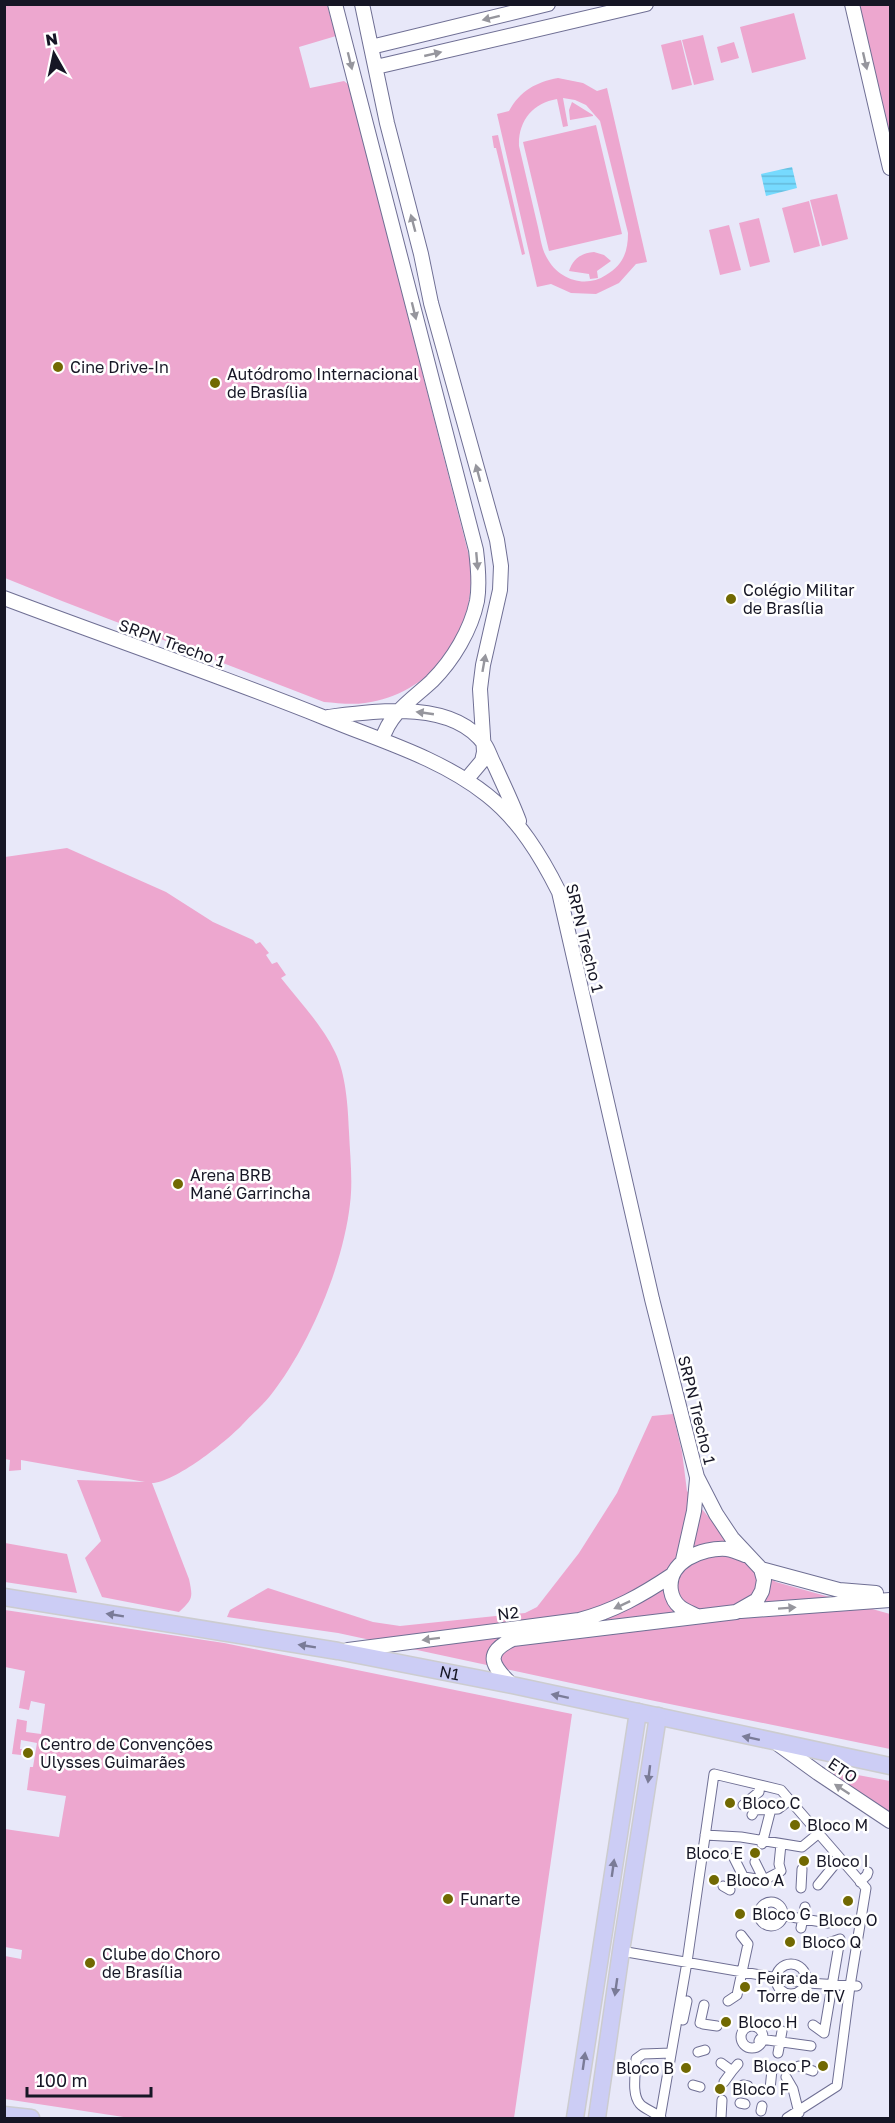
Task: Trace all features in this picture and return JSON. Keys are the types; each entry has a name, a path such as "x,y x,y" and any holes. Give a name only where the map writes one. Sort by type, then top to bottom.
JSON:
{"highway":[{"name":"N1","path":"4,1597 338,1651 512,1685 778,1744 891,1766"},
{"path":"575,2118 638,1712"},
{"path":"597,2118 658,1716"},
{"path":"4,2115 31,2118"}],"main road":[{"path":"335,4 476,550 478,573 477,600 469,626 451,658 433,680 398,711 385,729 382,740"},
{"path":"362,4 390,134 421,254 431,303"},
{"path":"371,47 548,4"},
{"path":"376,67 646,4"},
{"path":"852,4 891,168"},
{"path":"401,253 410,261 418,260 421,254"},
{"path":"407,283 413,276 423,276 497,540 501,566 498,606 483,665 480,689 484,744 482,761 466,780"},
{"name":"SRPN Trecho 1","path":"4,598 420,756 466,780 486,794 509,814 525,834 559,892 652,1299 697,1477 716,1514 732,1538 750,1557"},
{"path":"377,713 415,695"},
{"path":"324,718 419,711 442,715 469,729 484,744 525,834"},
{"path":"483,721 495,766"},
{"name":"SRPN Trecho 1","path":"684,1560 694,1511 697,1477"},
{"path":"736,1612 757,1600 762,1591 764,1580 761,1569 750,1557 729,1549 710,1550 684,1560 672,1575 670,1584 672,1598 680,1607 697,1616 891,1600"},
{"path":"761,1569 839,1590 861,1593 891,1592"},
{"name":"N2","path":"338,1651 579,1620 603,1614 626,1604 672,1575"},
{"name":"N2","path":"512,1685 498,1672 493,1663 494,1652 501,1644 513,1639 697,1616"},
{"name":"ETO","path":"778,1744 891,1821"}],"street":[{"path":"660,2118 687,1962 693,1948 696,1930 705,1835 714,1774 760,1789 781,1790 787,1802 805,1813 819,1833 866,1887 837,2086 787,2118"},
{"path":"743,1805 760,1789"},
{"path":"760,1789 772,1812 762,1843"},
{"path":"752,1815 755,1810 772,1812 787,1802"},
{"path":"739,1839 740,1826"},
{"path":"705,1835 781,1847 802,1847 819,1833"},
{"path":"734,1858 745,1879 764,1881 781,1871 779,1866 781,1847"},
{"path":"818,1886 827,1876 835,1851"},
{"path":"755,1862 764,1881"},
{"path":"801,1888 802,1869"},
{"path":"860,1882 868,1872"},
{"path":"776,1900 783,1910 781,1916 779,1924 771,1928 762,1922 758,1912 762,1906 776,1900"},
{"path":"802,1924 805,1906"},
{"path":"781,1916 802,1924 828,1923"},
{"path":"728,2001 741,1997 743,1971 751,1946 741,1935"},
{"path":"813,2025 824,2033 840,1939 826,1944"},
{"path":"621,1951 807,1983 853,1986"},
{"path":"786,1965 794,1965 803,1971 807,1983 800,1992 789,1994 779,1987 777,1977 780,1969 786,1965"},
{"path":"789,1994 794,1965"},
{"path":"683,2020 687,2001"},
{"path":"704,2005 702,2023 717,2026"},
{"path":"756,2046 761,2031 755,2023 741,2034 740,2040 743,2044 756,2046 780,2042 811,2046"},
{"path":"778,2053 782,2031"},
{"path":"660,2118 639,2102 635,2090 636,2059 642,2054 671,2053"},
{"path":"721,2063 735,2068 724,2082"},
{"path":"798,2066 813,2071"},
{"path":"770,2089 772,2070"},
{"path":"786,2077 793,2089 799,2112"},
{"path":"721,2118 722,2100"}],"shaded area":[{"name":"Autódromo Internacional de Brasília","path":"4,5 327,5 336,36 299,47 310,88 344,81 349,85 470,560 471,585 467,610 459,632 448,653 432,671 413,686 391,697 365,703 324,702 5,578"},
{"path":"859,5 890,5 890,139"},
{"path":"794,13 806,59 752,73 740,27"},
{"path":"703,35 714,80 694,85 682,40"},
{"path":"681,40 692,85 672,90 661,45"},
{"path":"734,42 739,58 721,63 717,47"},
{"path":"558,78 583,83 597,91 607,88 647,262 636,264 619,283 596,294 571,293 551,284 537,287 497,114 509,111 529,88","holes":["563,98 586,105 600,121 628,233 626,252 617,267 606,275 589,281 573,280 565,276 547,258 519,146 524,121 534,109 557,99 563,127 568,126"]},
{"path":"572,102 593,116 570,120 569,110"},
{"path":"596,125 622,234 549,251 523,142"},
{"path":"498,135 525,254 522,255 496,148 494,148 492,136"},
{"path":"837,194 848,239 822,246 810,200"},
{"path":"809,201 820,246 794,253 782,208"},
{"path":"759,218 770,262 750,267 739,223"},
{"path":"729,225 741,270 720,275 709,230"},
{"path":"594,252 604,255 611,261 597,271 598,278 590,279 589,274 569,271 578,257"},
{"name":"Arena BRB Mané Garrincha","path":"67,848 166,892 213,922 253,940 256,944 260,942 269,953 266,955 272,964 277,962 286,975 281,978 330,1042 342,1070 346,1091 351,1168 350,1204 332,1279 311,1330 270,1396 234,1432 186,1469 162,1481 152,1483 189,1579 191,1598 179,1612 102,1597 85,1558 101,1541 77,1480 145,1482 21,1460 21,1470 9,1471 10,1460 5,1459 5,857"},
{"path":"673,1414 682,1452 687,1491 735,1549 776,1582 890,1614 890,1749 338,1633 227,1617 230,1610 268,1588 373,1622 400,1626 525,1613 537,1607 579,1553 617,1493 652,1416"},
{"path":"5,1543 67,1554 77,1593 5,1582"},
{"path":"5,1610 224,1643 572,1714 514,2118 130,2118 5,2099 5,1956 21,1959 22,1950 5,1947 5,1829 59,1837 66,1796 27,1790 30,1767 33,1767 37,1743 21,1740 21,1755 12,1754 17,1719 27,1721 26,1732 41,1734 45,1704 31,1701 29,1710 19,1708 25,1671 5,1667"},
{"path":"820,1768 890,1781 890,1814"}],"water":[{"path":"792,167 797,188 766,196 761,174"}],"place":[{"name":"Cine Drive-In","path":"58,367"},
{"name":"Autódromo Internacional de Brasília","path":"215,383"},
{"name":"Colégio Militar de Brasília","path":"731,599"},
{"name":"Arena BRB Mané Garrincha","path":"178,1184"},
{"name":"Centro de Convenções Ulysses Guimarães","path":"28,1753"},
{"name":"Bloco C","path":"730,1803"},
{"name":"Bloco M","path":"795,1825"},
{"name":"Bloco E","path":"755,1853"},
{"name":"Bloco I","path":"804,1861"},
{"name":"Bloco A","path":"714,1880"},
{"name":"Funarte","path":"448,1899"},
{"name":"Bloco O","path":"848,1901"},
{"name":"Bloco G","path":"740,1914"},
{"name":"Bloco Q","path":"790,1942"},
{"name":"Clube do Choro de Brasília","path":"90,1963"},
{"name":"Feira da Torre de TV","path":"745,1987"},
{"name":"Bloco H","path":"726,2022"},
{"name":"Bloco P","path":"823,2066"},
{"name":"Bloco B","path":"686,2068"},
{"name":"Bloco F","path":"720,2089"}]}
